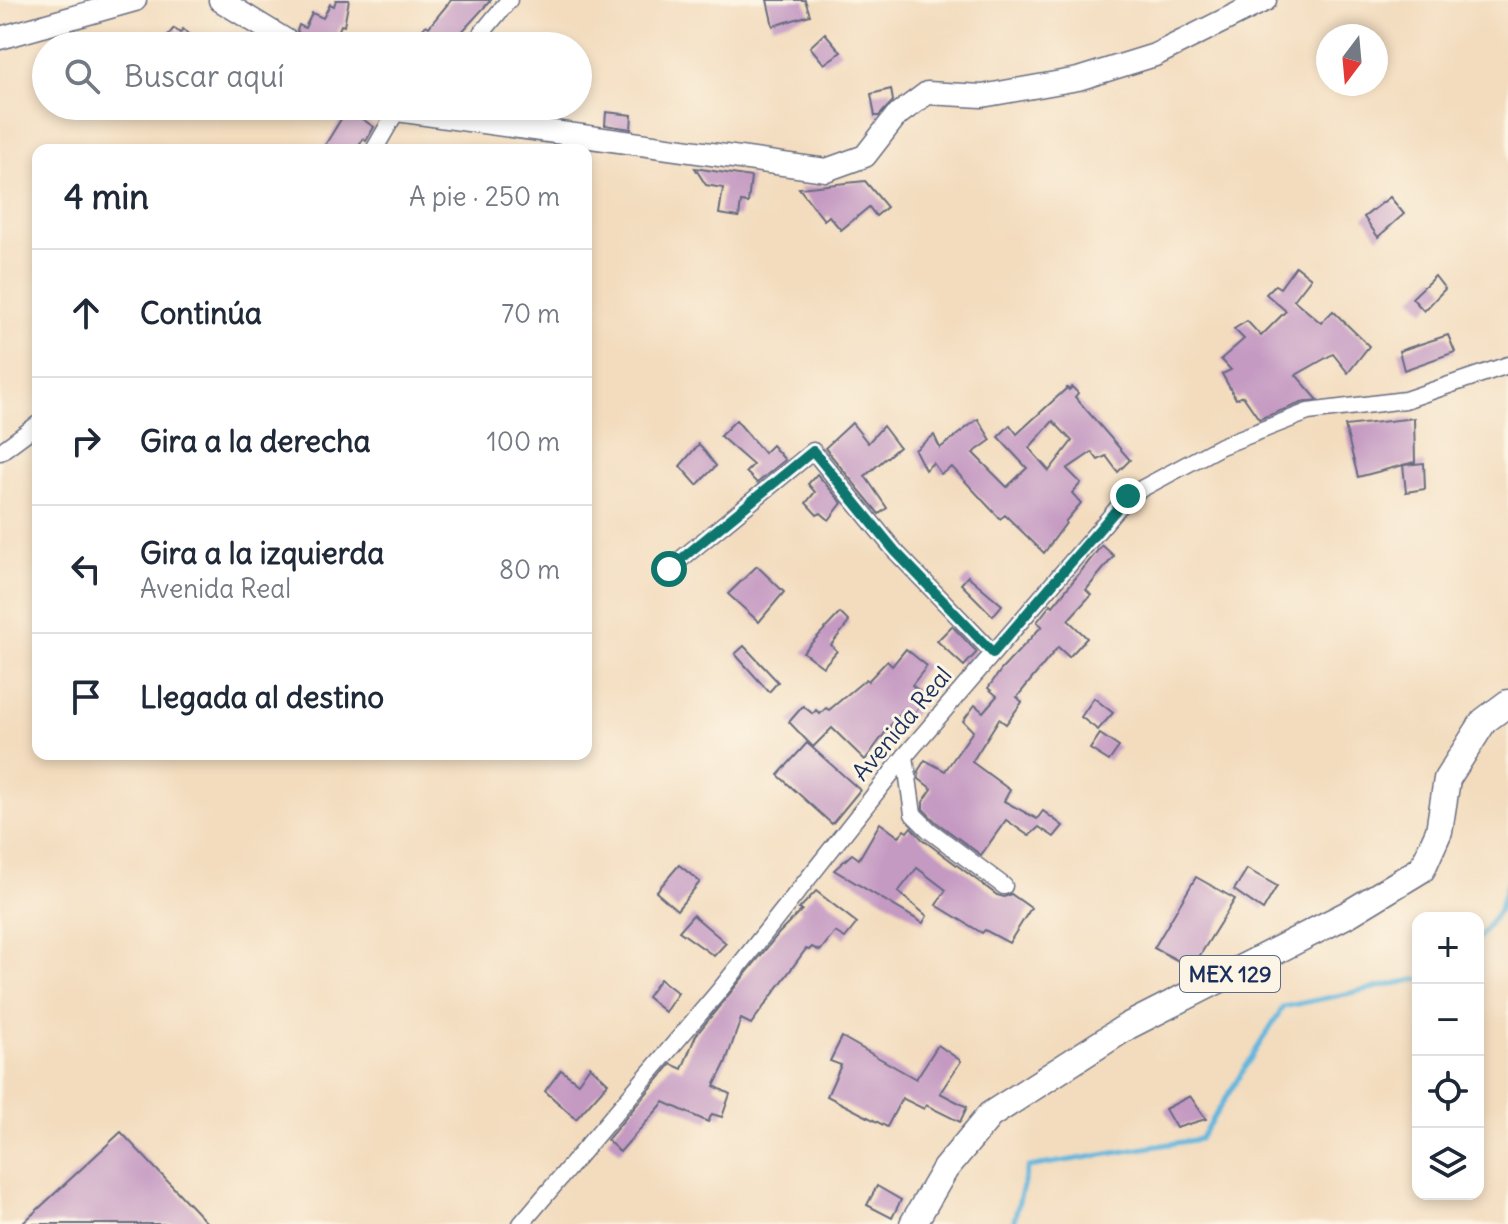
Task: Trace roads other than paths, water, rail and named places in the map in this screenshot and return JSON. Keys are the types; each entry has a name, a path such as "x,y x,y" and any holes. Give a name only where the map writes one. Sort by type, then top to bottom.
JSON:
{"main road":[{"name":"MEX 129","path":"913,1224 945,1169 990,1115 1128,1026 1348,914 1422,869 1439,831 1447,779 1484,721 1508,703"}],"street":[{"path":"0,38 135,0"},
{"path":"220,0 272,32"},
{"path":"483,32 509,0"},
{"path":"487,120 826,170 865,156 896,116 927,93 982,96 1078,79 1155,55 1265,0"},
{"path":"379,144 397,120"},
{"name":"Avenida Real","path":"521,1224 719,991 905,756 1128,496 1221,446 1308,412 1405,400 1508,365"},
{"path":"0,452 32,428"},
{"path":"669,569 813,451 895,551 993,653"},
{"path":"905,756 913,814 929,830 1004,886"}],"waterway":[{"path":"1484,931 1499,910 1508,881"},
{"path":"1013,1224 1028,1167 1200,1139 1283,1007 1412,980"}]}
